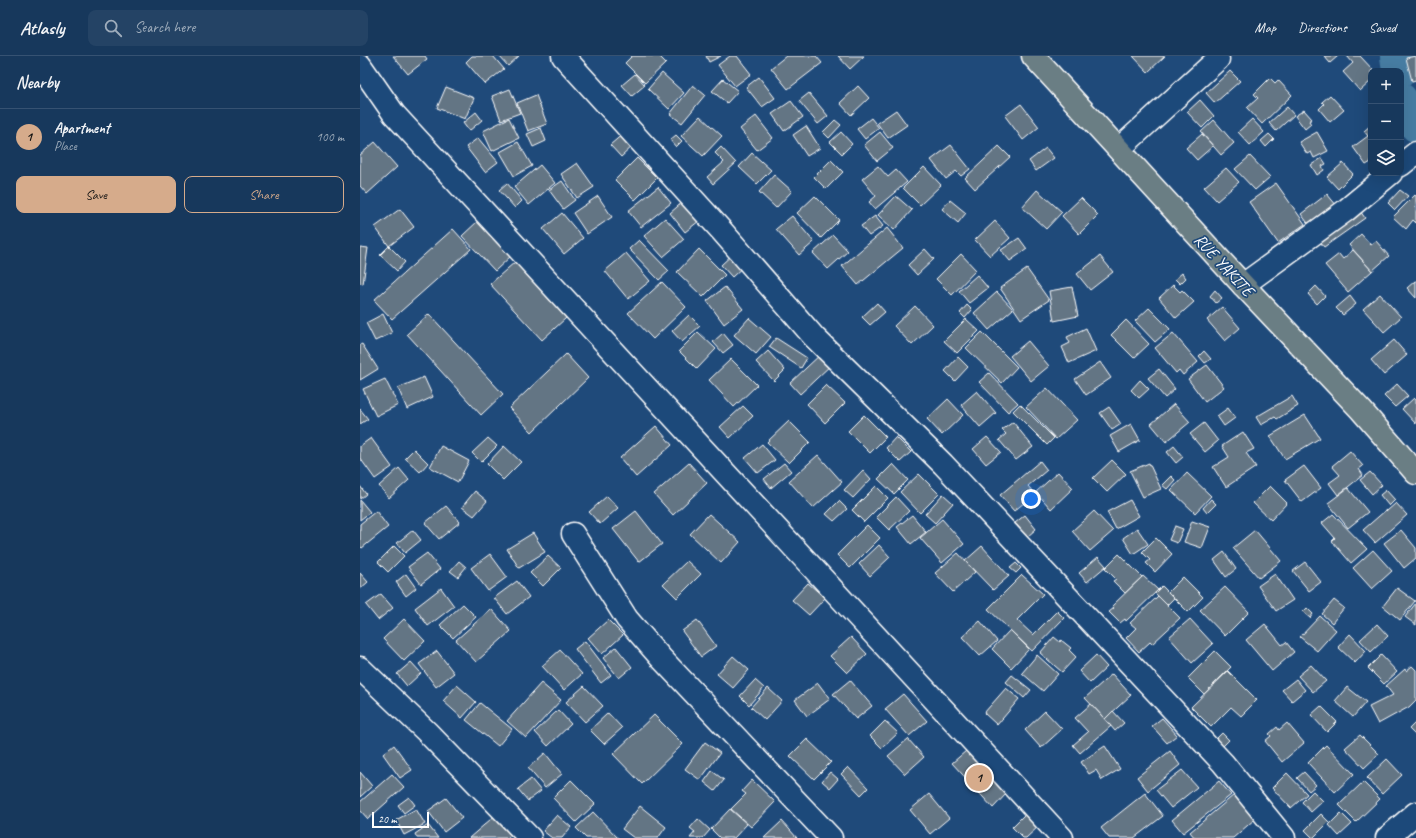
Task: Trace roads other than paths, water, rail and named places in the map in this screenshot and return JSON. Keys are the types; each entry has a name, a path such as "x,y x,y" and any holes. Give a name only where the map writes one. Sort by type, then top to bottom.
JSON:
{"main road":[{"name":"RUE YAKITE","path":"1033,56 1243,286 1361,410 1416,473"}],"street":[{"path":"563,56 721,230 814,337 943,464 1223,763 1284,838"},
{"path":"1119,149 1218,59"},
{"path":"360,65 394,114 1062,838"},
{"path":"1404,163 1416,153"},
{"path":"1243,286 1345,211 1387,176"},
{"path":"573,534 628,619 661,658 831,838"},
{"path":"360,668 427,732 530,838"},
{"path":"1387,838 1416,813"}],"waterway":[{"path":"1397,56 1399,68"},
{"path":"1403,104 1416,125"}],"place":[{"name":"Apartment","path":"979,778"}]}
